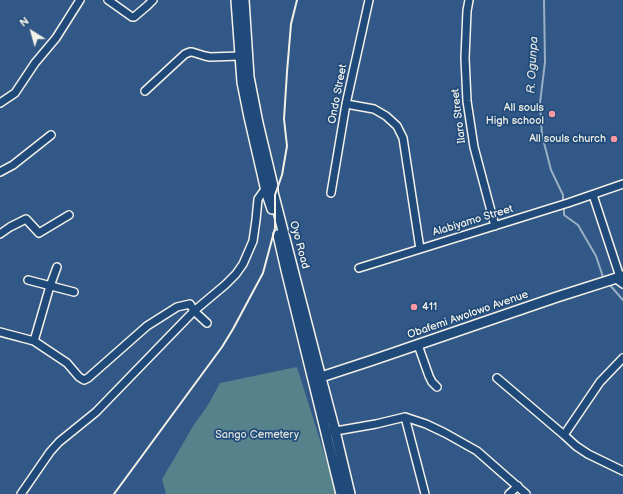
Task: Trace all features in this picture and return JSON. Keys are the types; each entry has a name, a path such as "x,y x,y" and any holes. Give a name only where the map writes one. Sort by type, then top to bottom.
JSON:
{"main road":[{"name":"Oyo Road","path":"236,0 242,82 249,117 270,190"},
{"name":"Oyo Road","path":"244,0 247,56 252,95 286,270 316,379 335,431 350,494"},
{"name":"Obafemi Awolowo Avenue","path":"316,379 557,297 615,280"},
{"name":"Oyo Road","path":"316,379 326,433 341,494"}],"street":[{"path":"0,103 15,93 35,63 56,38 80,0"},
{"path":"108,0 134,17 153,0"},
{"name":"Ondo Street","path":"331,194 346,104 369,0"},
{"name":"Ilaro Street","path":"469,0 467,11 465,58 467,101 474,147 495,226"},
{"path":"145,91 185,54 190,52 205,56 240,56"},
{"path":"346,104 374,109 386,116 397,126 403,138 420,249"},
{"path":"0,172 13,165 51,135"},
{"name":"Alabiyamo Street","path":"360,268 556,207 623,184"},
{"path":"21,494 50,452 59,442 96,412 194,311 236,274 243,264 253,241 258,199 263,192 270,190"},
{"path":"592,195 615,280"},
{"path":"0,234 26,219 39,233 69,215"},
{"path":"34,341 57,267"},
{"path":"28,280 74,292"},
{"path":"0,332 34,341 67,363 79,377 84,380 147,326 177,307 190,304 194,311 207,324"},
{"path":"418,345 429,376 437,387"},
{"path":"564,435 600,382 623,358"},
{"path":"497,378 576,446 588,454 623,471"},
{"path":"405,417 425,494"},
{"path":"326,433 405,417 439,430 477,451 526,494"},
{"path":"510,494 518,486"}],"green space":[{"name":"Sango Cemetery","path":"297,367 337,494 166,494 162,479 220,383"}],"waterway":[{"name":"R. Ogunpa","path":"544,0 545,62 540,103 542,135 551,170 563,195 563,203"},
{"name":"R. Ogunpa","path":"564,207 564,215 578,225 596,256 605,279"},
{"name":"R. Ogunpa","path":"609,284 623,300"}],"railway":[{"path":"114,494 222,347 263,273 275,228 275,195 282,175 287,146 284,119 287,72 291,24 297,0"}],"place":[{"name":"All souls High school","path":"552,114"},
{"name":"All souls church","path":"614,139"},
{"name":"411","path":"414,307"}]}
